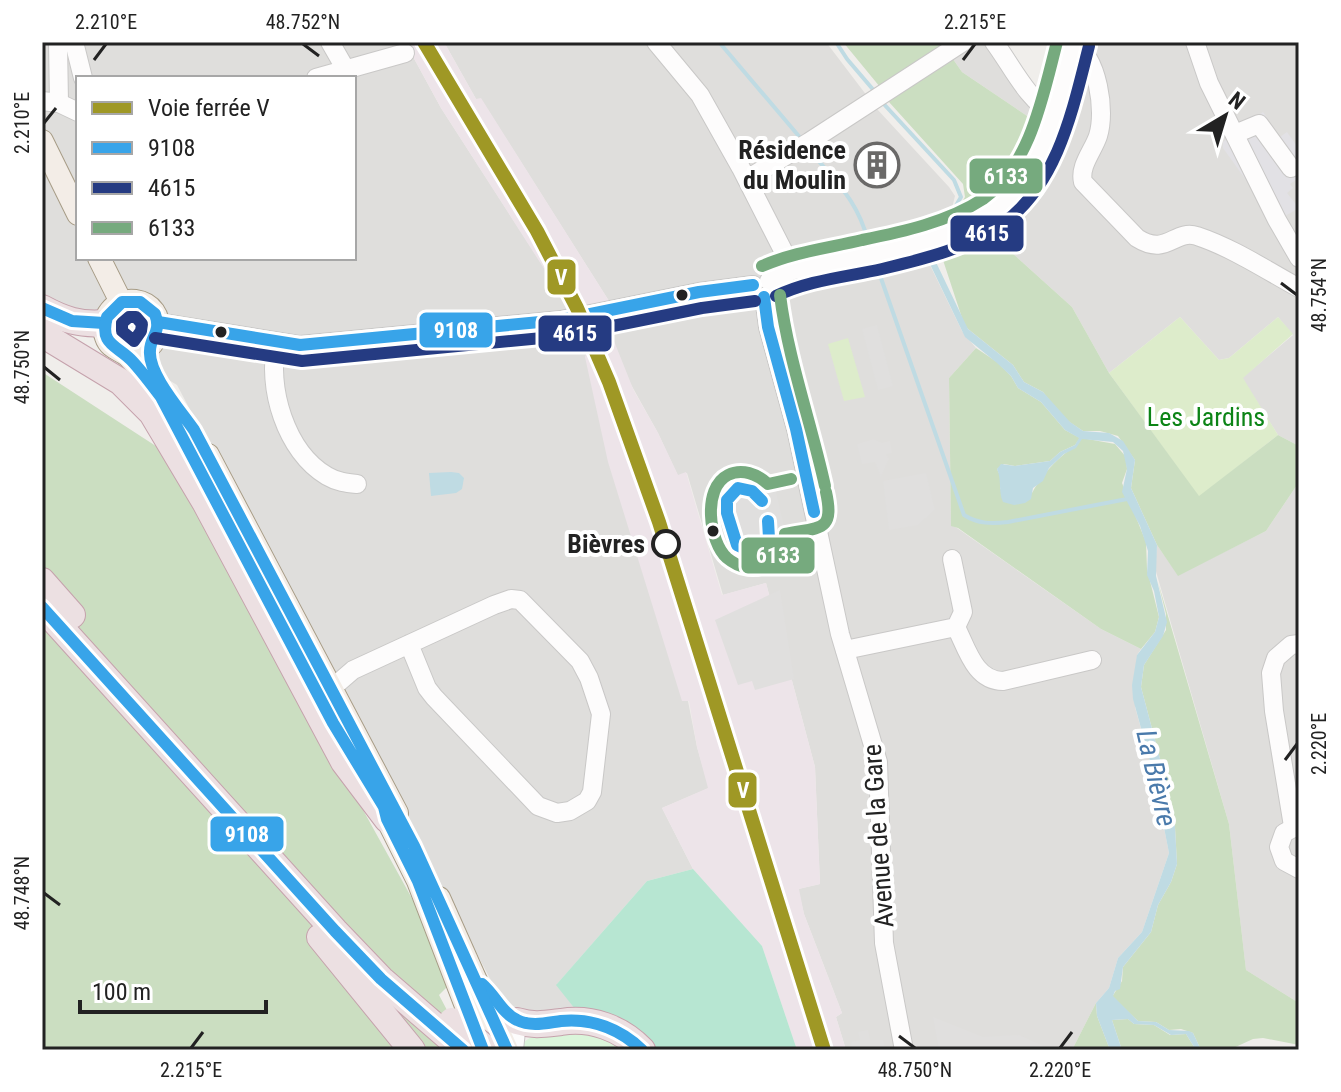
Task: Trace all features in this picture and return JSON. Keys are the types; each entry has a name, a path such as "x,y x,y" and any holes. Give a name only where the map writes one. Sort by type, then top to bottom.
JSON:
{"highway":[{"path":"42,308 63,319 83,324 112,312"},
{"path":"42,334 121,382 152,413 205,502 344,762 387,819"},
{"path":"42,581 346,919 452,1021 474,1049"},
{"path":"42,607 381,979 474,1049"},
{"path":"264,851 273,877 412,1050"},
{"path":"517,1021 534,1025 578,1021 606,1026 634,1041 642,1050"}],"main road":[{"path":"42,141 76,210"},
{"path":"99,260 112,312 109,342 126,354 161,397 311,667 331,689 414,846 507,1050"},
{"path":"112,312 128,300 144,303 158,322 157,336 149,348 126,354"},
{"path":"149,348 153,369 187,416 311,667 333,723 384,807 418,881 444,949 474,1049"},
{"path":"477,980 517,1021"}],"street":[{"path":"58,42 50,102 76,111"},
{"path":"74,42 82,76"},
{"path":"330,42 346,70"},
{"path":"656,42 700,95 793,270"},
{"path":"747,179 963,42"},
{"path":"994,42 1032,97 1042,108 1054,114"},
{"path":"1195,42 1209,83 1299,258"},
{"path":"158,322 300,345 561,320 699,292 762,288 793,270 929,239 984,218 1001,205 1024,176 1043,143 1054,114 1074,43"},
{"path":"1074,43 1091,62 1101,120 1099,133 1081,173 1083,182 1137,238 1147,244 1154,246 1194,235 1248,259 1299,288"},
{"path":"324,76 405,53"},
{"path":"1235,134 1259,124 1295,168 1262,187"},
{"name":"Avenue de la Gare","path":"762,288 768,327 796,429 845,650 878,762 884,943 904,1050"},
{"path":"277,342 277,399 300,450 325,475 339,482 357,484"},
{"path":"952,559 963,612 956,627"},
{"path":"331,689 353,670 409,644 511,599 526,604 580,661 598,702 601,714 594,778 587,801 580,807 557,813 538,806 434,697 427,688 409,644"},
{"path":"845,650 956,627"},
{"path":"956,627 979,671 993,681 1092,660"},
{"path":"1299,644 1291,645 1276,658 1271,673 1274,711 1296,825 1284,833 1279,847 1284,861 1299,869"},
{"path":"311,667 353,670"},
{"path":"514,1050 517,1021"}],"shaded area":[{"path":"42,42 405,42 441,108 550,277 554,277 575,324 571,330 582,343 586,354 688,701 709,788 662,808 693,869 647,881 557,984 575,1009 523,1014 505,1007 177,385 42,303"},
{"path":"405,42 444,42 476,99 481,98 609,301 590,311 596,324 608,326 634,391 678,475 686,472 722,595 766,583 815,767 820,884 799,889 804,914 842,1013 836,1017 846,1050 797,1050 762,946 693,869 662,808 708,788 689,701 682,701 608,462 586,354 582,343 571,330 575,324 554,278 550,278 441,108"},
{"path":"444,42 826,42 877,109 949,187 955,196 952,208 955,210 962,206 965,217 1018,173 1042,126 962,72 941,42 1006,42 1042,97 1062,42 1299,42 1299,446 1278,435 1242,378 1293,335 1278,317 1229,358 1219,360 1180,317 1109,373 1072,307 989,232 964,218 928,261 962,331 976,348 949,378 951,525 1101,629 1141,649 1137,655 1135,707 1153,772 1169,853 1142,932 1118,958 1109,988 1096,1003 1072,1050 846,1050 836,1017 842,1013 804,914 798,889 820,884 815,767 766,583 723,595 687,473 678,476 658,433 590,311 609,301 481,99 476,99"},
{"path":"1263,112 1268,119 1265,122 1277,139 1287,132 1299,149 1299,182 1297,179 1290,184 1293,188 1287,193 1299,208 1271,224 1261,201 1223,148 1223,142"},
{"path":"877,325 893,386 878,390 862,329"},
{"path":"874,439 882,443 890,441 892,453 886,454 889,459 881,477 875,462 862,464 857,444"},
{"path":"747,468 763,473 774,484 787,539 777,562 751,572 734,568 727,560 708,499 720,478 728,472"},
{"path":"926,473 935,510 918,525 889,530 883,481"},
{"path":"1299,482 1299,1003 1246,970 1229,824 1155,568 1157,545 1178,575 1266,531"},
{"path":"780,590 794,679 755,690 752,681 738,685 715,620"},
{"path":"933,1017 983,1037 1019,1035 1052,1050 939,1050"},
{"path":"868,1030 870,1040 883,1040 885,1050 852,1050 851,1042 860,1040 858,1032"}],"green space":[{"path":"843,42 941,42 962,72 1042,126 1018,173 964,218 961,204 965,197 963,184 889,102"},
{"path":"990,233 1072,307 1109,373 1199,496 1278,435 1299,446 1299,482 1266,531 1178,576 1157,545 1131,488 1135,460 1118,436 1100,431 1083,431 1062,417 1043,392 1024,382 1013,365 964,324 941,254"},
{"path":"132,311 142,315 149,330 135,346 115,338 114,322 121,313"},
{"name":"Les Jardins","path":"1180,317 1219,360 1229,358 1278,317 1293,334 1243,378 1278,435 1199,497 1109,373"},
{"path":"848,338 865,397 844,401 828,344"},
{"path":"976,348 997,362 1018,388 1041,402 1065,430 1080,438 1075,445 1050,461 1015,466 1004,464 997,469 1002,480 1000,489 1032,493 1049,469 1077,444 1082,438 1115,444 1126,457 1127,469 1122,483 1146,542 1147,569 1159,617 1155,632 1141,649 1101,629 951,526 949,378"},
{"path":"42,372 165,452 456,978 439,995 468,1050 42,1050"},
{"path":"1158,582 1229,824 1246,970 1299,1003 1299,1045 1263,1038 1229,1050 1201,1050 1193,1033 1181,1029 1169,1030 1156,1022 1138,1021 1112,997 1122,981 1123,967 1151,932 1158,905 1177,864 1175,827 1168,789 1141,687 1144,665 1166,630 1166,614"},
{"path":"693,869 762,946 797,1050 657,1050 643,1033 575,1009 556,985 647,881"},
{"path":"1096,1003 1097,1016 1110,1050 1072,1050"},
{"path":"1128,1019 1134,1024 1154,1025 1170,1035 1186,1034 1196,1050 1122,1050 1112,1020"},
{"path":"590,1030 629,1050 518,1050 531,1037 540,1034"}],"water":[{"path":"934,258 968,329 1013,365 1024,382 1043,392 1070,422 1083,431 1109,433 1123,441 1135,460 1131,488 1157,545 1156,576 1167,622 1163,636 1144,665 1141,687 1168,789 1175,827 1177,864 1158,905 1151,932 1123,967 1120,989 1113,996 1138,1021 1156,1022 1169,1030 1193,1033 1201,1050 1196,1050 1186,1034 1171,1035 1154,1025 1134,1024 1128,1019 1112,1020 1122,1050 1110,1050 1097,1016 1096,1003 1109,988 1118,958 1142,932 1169,853 1153,772 1133,699 1137,655 1155,632 1159,617 1147,575 1148,551 1140,526 1122,492 1127,469 1123,451 1113,442 1082,439 1076,448 1049,468 1043,481 1033,488 1031,499 1014,505 1003,502 997,469 1001,464 1015,466 1050,461 1075,445 1079,438 1065,430 1041,402 1018,388 1011,376 965,337 928,260"},
{"path":"429,473 459,473 464,478 462,489 456,493 431,496"}],"waterway":[{"name":"La Bièvre","path":"719,42 803,141"},
{"path":"836,42 876,93"},
{"path":"881,101 954,180 961,197 954,209"},
{"name":"La Bièvre","path":"808,148 851,201 868,241"},
{"name":"La Bièvre","path":"876,264 964,515 980,522 1002,523 1127,499"}],"rail line":[{"name":"V","path":"424,42 537,231 577,308 609,382 659,522 824,1050"}],"transit line":[{"name":"6133","path":"762,266 799,254 924,225 955,214 983,199 1013,168 1024,148 1040,106 1057,42"},
{"name":"4615","path":"776,296 815,283 944,252 1002,224 1021,208 1050,167 1069,119 1089,46"},
{"name":"9108","path":"158,322 300,345 561,320 699,292 753,285"},
{"name":"6133","path":"780,295 788,343 825,486"},
{"name":"9108","path":"764,297 768,327 796,429 814,512"},
{"name":"4615","path":"155,338 302,361 563,336 702,308 755,301"},
{"name":"9108","path":"483,1050 418,881 384,807 333,723 161,397 133,362 108,340 105,327 107,317 122,302 140,302 155,314 157,326 150,351 154,370 194,430 414,846 507,1050"},
{"name":"9108","path":"42,308 72,321 104,323"},
{"name":"4615","path":"129,317 136,317 142,324 134,341 122,331 122,323 129,317"},
{"name":"6133","path":"791,479 768,484 759,477 739,472 728,475 720,482 714,491 711,515 716,540 727,558 737,564 756,568 773,561 779,554 785,534 822,526 826,521 826,492"},
{"name":"9108","path":"762,501 752,491 738,488 727,500 727,513 737,545 752,552 763,549 769,538 768,521"},
{"name":"9108","path":"42,607 335,931 381,979 463,1050"},
{"name":"9108","path":"482,984 517,1020 533,1024 594,1023 624,1036 642,1050"}],"place":[{"name":"Résidence du Moulin","path":"877,165"},
{"name":"Bièvres","path":"666,544"}]}
